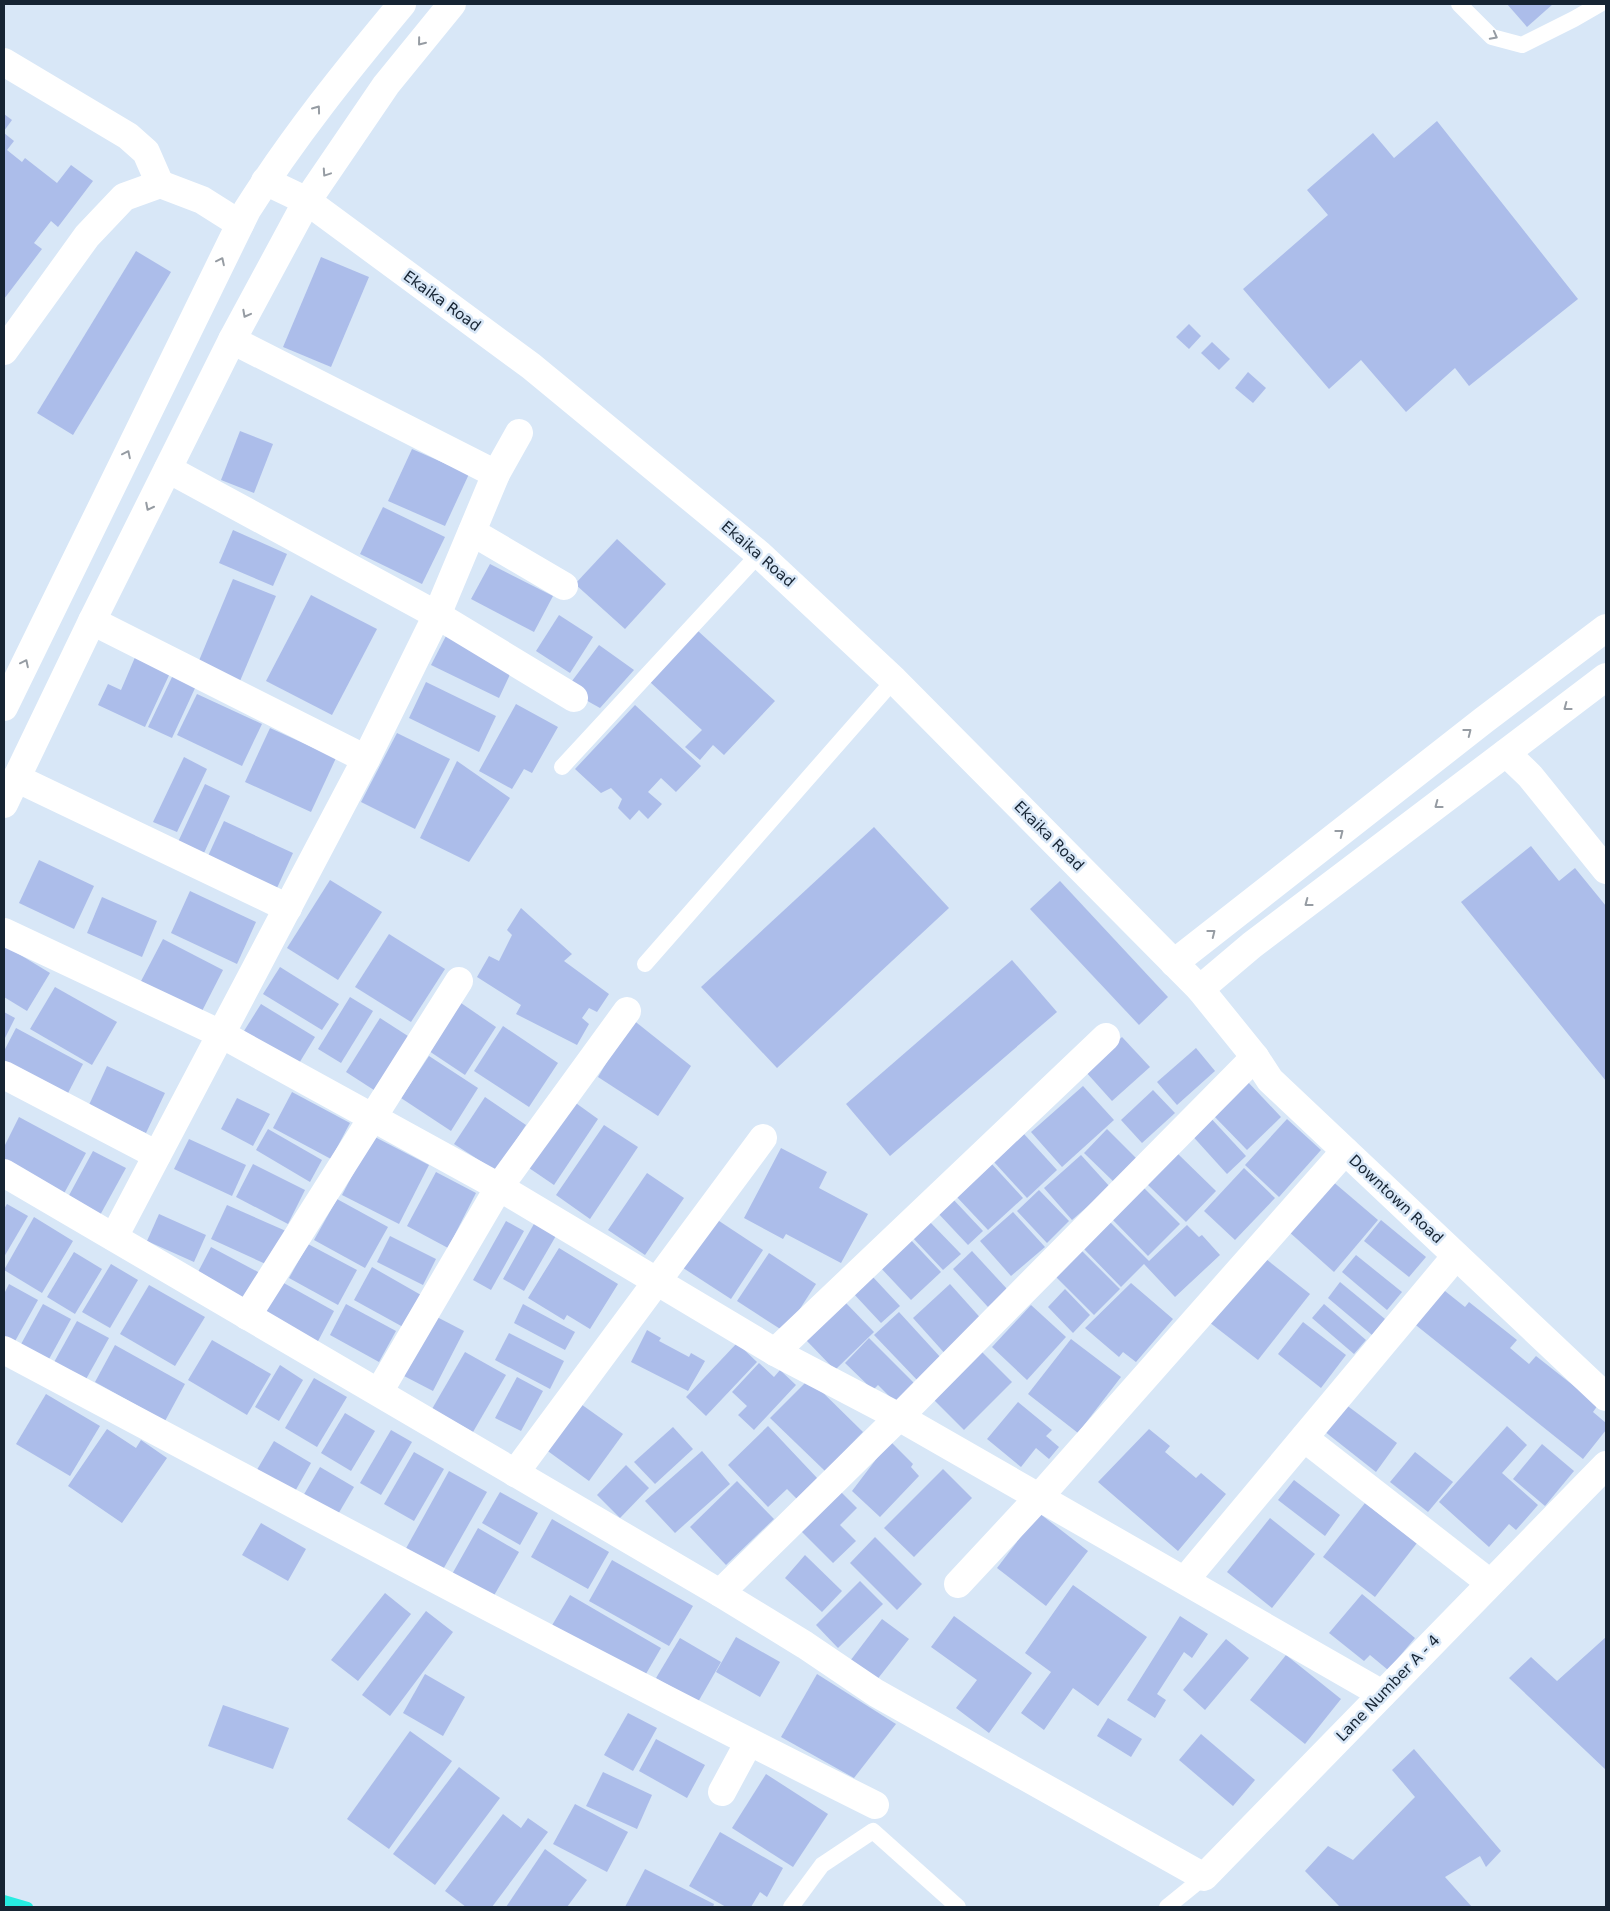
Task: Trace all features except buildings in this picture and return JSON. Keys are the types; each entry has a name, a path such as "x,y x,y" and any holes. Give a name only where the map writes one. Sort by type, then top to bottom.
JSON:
{"street":[{"path":"4,707 240,224 265,181 331,90 402,4"},
{"path":"4,804 92,621 232,340 307,202 386,85 452,4"},
{"path":"4,62 128,136 146,152 160,184"},
{"name":"Ekaika Road","path":"265,181 307,202 531,366 759,554 894,680 1200,989"},
{"path":"4,351 87,236 124,197 160,184 202,200 240,224"},
{"path":"232,340 496,474"},
{"path":"114,1237 366,759 437,616 496,474 519,433"},
{"path":"168,469 437,616 574,698"},
{"path":"472,532 564,586"},
{"path":"92,621 366,759"},
{"path":"1174,964 1484,720 1606,628"},
{"path":"1200,989 1252,945 1606,678"},
{"path":"1506,753 1530,776 1606,870"},
{"path":"16,778 288,908"},
{"path":"4,932 222,1034 499,1187 776,1352 899,1417 1040,1496 1382,1694"},
{"path":"247,1316 459,981"},
{"name":"Downtown Road","path":"1200,989 1255,1057 1270,1080 1606,1397"},
{"path":"379,1392 499,1187 627,1011"},
{"path":"776,1352 1106,1037"},
{"path":"720,1593 899,1417 1255,1057"},
{"path":"4,1075 156,1155"},
{"path":"515,1473 763,1138"},
{"path":"958,1584 1040,1496 1345,1151"},
{"path":"4,1173 720,1593 805,1645 876,1693 1204,1877"},
{"path":"1185,1580 1456,1256"},
{"path":"4,1350 450,1587 875,1805"},
{"path":"1304,1438 1490,1583"},
{"name":"Lane Number A - 4","path":"1204,1877 1606,1465"},
{"path":"722,1792 749,1742"}],"lane":[{"path":"1458,4 1492,37 1522,45 1600,4"},
{"path":"562,767 759,554"},
{"path":"645,964 894,680"},
{"path":"791,1907 822,1865 873,1830 958,1907"},
{"name":"Lane Number A - 4","path":"1167,1907 1204,1877"}],"waterway":[{"path":"4,1900 28,1907"}]}
